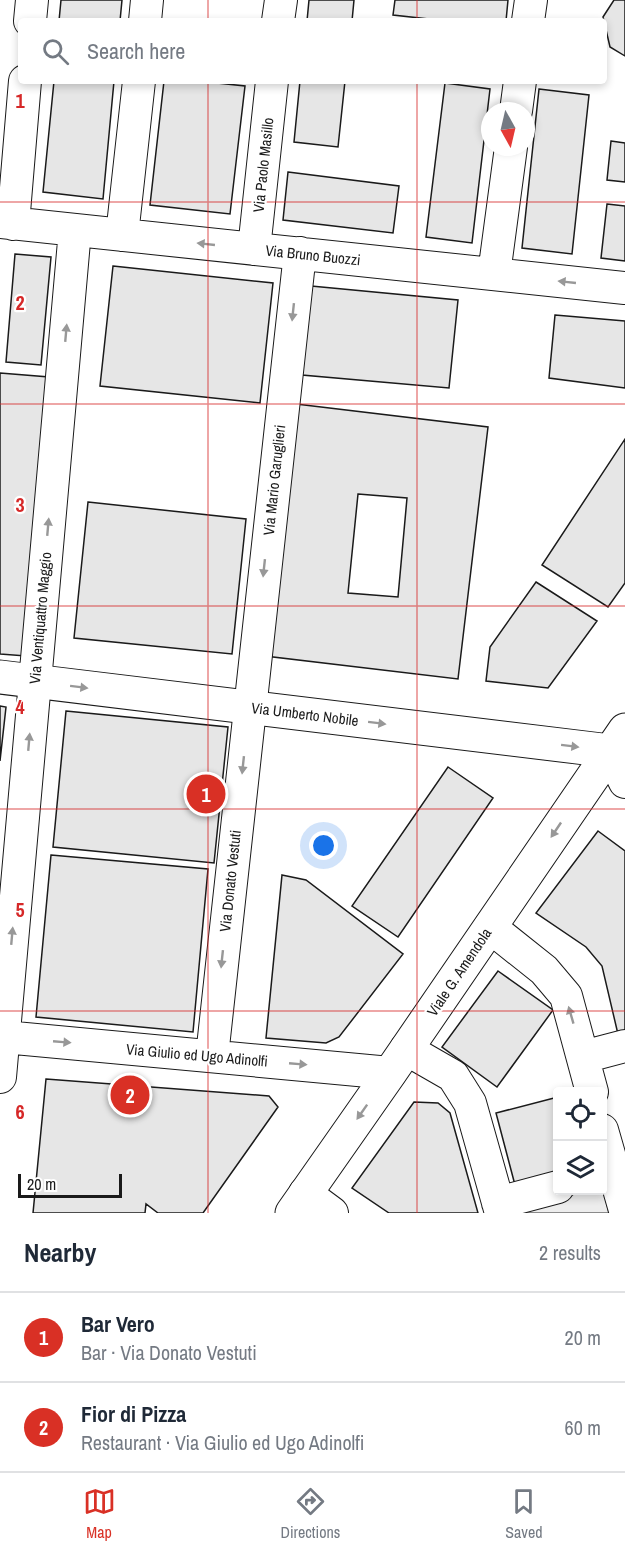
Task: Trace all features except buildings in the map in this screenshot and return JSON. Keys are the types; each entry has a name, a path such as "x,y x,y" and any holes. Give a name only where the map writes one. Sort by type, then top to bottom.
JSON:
{"street":[{"path":"30,18 32,0"},
{"path":"145,18 147,0"},
{"path":"278,18 280,0"},
{"path":"528,18 531,0"},
{"path":"7,223 25,84"},
{"path":"122,235 138,84"},
{"name":"Via Paolo Masillo","path":"254,249 272,84"},
{"path":"517,102 520,84"},
{"path":"494,274 510,156"},
{"name":"Via Bruno Buozzi","path":"7,223 625,288"},
{"name":"Via Ventiquattro Maggio","path":"0,1077 4,1037 8,899 35,682 75,230"},
{"name":"Via Mario Garuglieri","path":"249,707 300,253"},
{"name":"Via Umberto Nobile","path":"0,677 249,707 618,740"},
{"name":"Via Donato Vestuti","path":"212,1056 249,707"},
{"path":"618,740 625,782"},
{"name":"Viale G. Amendola","path":"298,1203 618,740"},
{"path":"490,927 544,970 566,996 591,1087"},
{"name":"Via Giulio ed Ugo Adinolfi","path":"4,1037 212,1056 398,1061"},
{"path":"583,1058 625,1046"},
{"path":"398,1061 453,1076 470,1103 499,1208 553,1189"},
{"path":"611,1158 625,1210"},
{"path":"298,1203 332,1213"}],"shaded area":[{"path":"571,1195 605,1195 609,1213 516,1213 515,1210"}],"place":[{"name":"Bar Vero","path":"206,794"},
{"name":"Fior di Pizza","path":"130,1095"}]}
